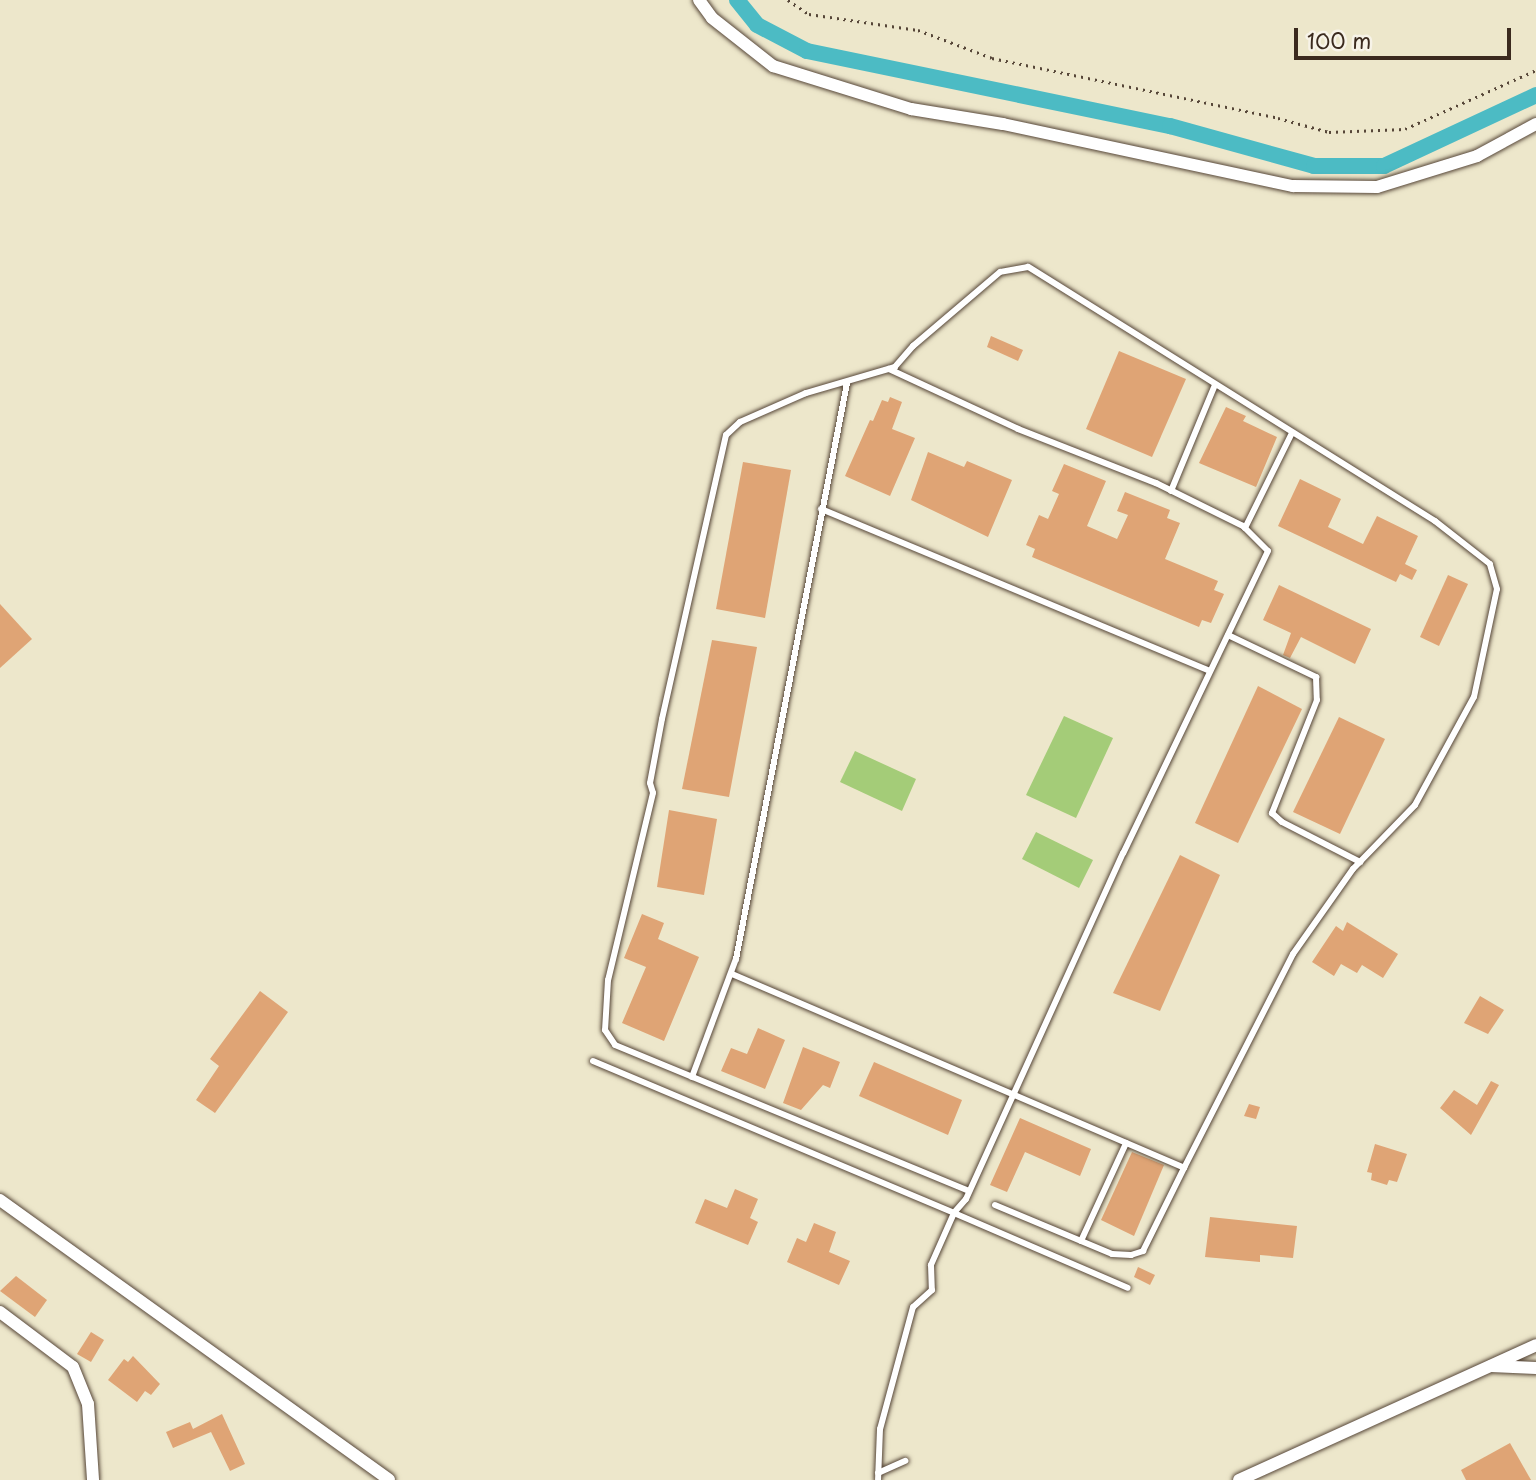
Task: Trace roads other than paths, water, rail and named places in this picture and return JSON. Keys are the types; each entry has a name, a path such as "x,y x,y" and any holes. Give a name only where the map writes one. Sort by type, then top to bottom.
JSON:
{"street":[{"path":"699,0 712,18 773,66 911,110 1003,124 1293,186 1377,187 1477,156 1536,124"},
{"path":"0,1200 389,1480"},
{"path":"0,1312 73,1367 88,1404 93,1480"},
{"path":"1239,1480 1536,1345"},
{"path":"1489,1366 1536,1368"}],"lane":[{"path":"970,1191 615,1045 605,1030 604,1010 628,884 634,879 653,793 650,783 662,719 718,455 726,435 740,422 806,393 889,369 1000,272 1016,266 1044,273 1214,387 1434,521 1490,564 1497,577 1474,697 1415,805 1360,862 1293,954 1143,1251 1112,1254 995,1205"},
{"path":"878,1476 880,1429 913,1307 932,1290 931,1265 954,1213 970,1191 1268,551 1245,528 1171,491 1018,429 889,369"},
{"path":"692,1077 732,974 821,509 848,383"},
{"path":"1171,491 1214,387"},
{"path":"1245,528 1291,435"},
{"path":"821,509 1210,671"},
{"path":"1228,635 1315,677 1317,700 1272,813 1282,822 1360,862"},
{"path":"732,974 1184,1168"},
{"path":"593,1061 1128,1288"},
{"path":"1081,1241 1126,1143"},
{"path":"878,1476 905,1461"}],"waterway":[{"path":"737,0 757,25 807,51 1170,126 1314,166 1384,166 1536,95"}]}
